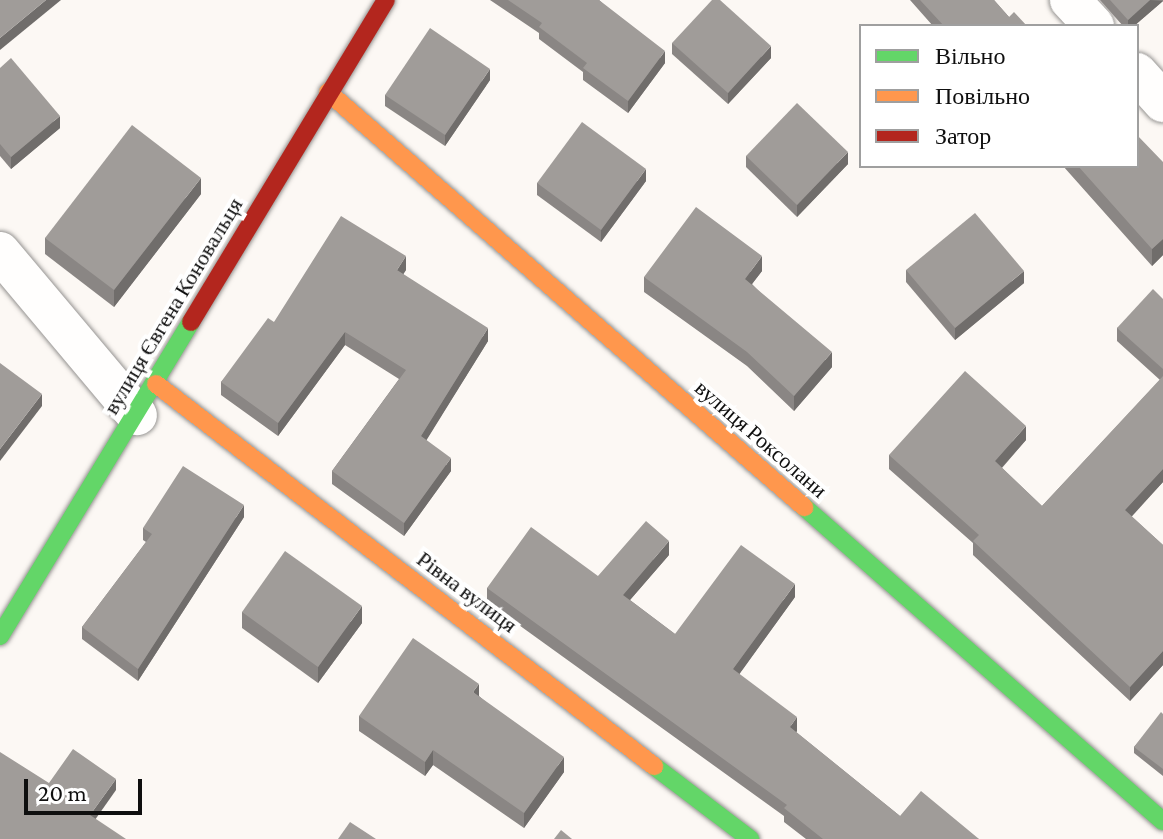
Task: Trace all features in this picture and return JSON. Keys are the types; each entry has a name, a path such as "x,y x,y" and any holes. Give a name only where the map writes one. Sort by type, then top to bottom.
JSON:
{"street":[{"name":"вулиця Євгена Коновальця","path":"0,636 386,0"},
{"path":"1070,0 1092,24"},
{"path":"1139,75 1163,102"},
{"name":"вулиця Роксолани","path":"328,92 1163,821"},
{"path":"0,252 146,400"},
{"name":"Рівна вулиця","path":"146,400 750,839"}],"building":[{"path":"0,0 46,0 0,38"},
{"path":"508,0 599,0 665,51 628,101 583,68 587,63 539,27 542,23"},
{"path":"712,0 720,0 771,46 728,93 672,43"},
{"path":"920,0 994,0 1009,17 1014,12 1025,24 942,24"},
{"path":"1110,0 1150,0 1128,20"},
{"path":"430,28 490,69 445,135 385,95"},
{"path":"11,58 60,116 11,157 0,144 0,68"},
{"path":"797,103 848,152 797,205 746,156"},
{"path":"582,122 646,169 601,230 537,183"},
{"path":"132,125 201,178 114,290 45,238"},
{"path":"1139,137 1163,162 1163,239 1152,249 1080,168 1139,168"},
{"path":"696,207 762,256 745,279 832,352 794,396 747,352 644,277"},
{"path":"975,213 1024,271 955,328 906,270"},
{"path":"341,216 406,256 397,270 488,328 421,436 451,458 404,523 332,471 406,370 345,332 278,423 221,382 268,318 274,322"},
{"path":"1153,289 1163,299 1163,369 1117,328"},
{"path":"0,363 42,394 0,449"},
{"path":"965,371 1026,426 995,461 1042,506 1163,376 1163,469 1125,510 1163,545 1163,651 1130,687 973,541 979,535 889,455"},
{"path":"183,466 244,505 138,669 82,627 152,534 143,528"},
{"path":"646,521 669,541 623,595 675,634 741,545 795,584 733,669 797,717 790,727 900,816 921,791 979,839 823,839 784,808 787,805 487,588 531,527 598,576"},
{"path":"285,551 362,606 318,667 242,612"},
{"path":"413,638 479,684 473,692 564,757 524,813 433,750 425,762 359,716"},
{"path":"1161,712 1163,714 1163,769 1134,747"},
{"path":"73,749 116,779 90,815 126,839 0,839 0,752 49,783"},
{"path":"350,822 376,839 338,839"},
{"path":"561,830 572,839 554,839"}],"traffic: fast":[{"path":"0,636 191,322"},
{"path":"804,507 1163,821"},
{"path":"654,766 750,839"}],"traffic: slow":[{"path":"328,92 804,507"},
{"path":"156,384 654,766"}],"traffic: jam":[{"path":"191,322 386,0"}]}
